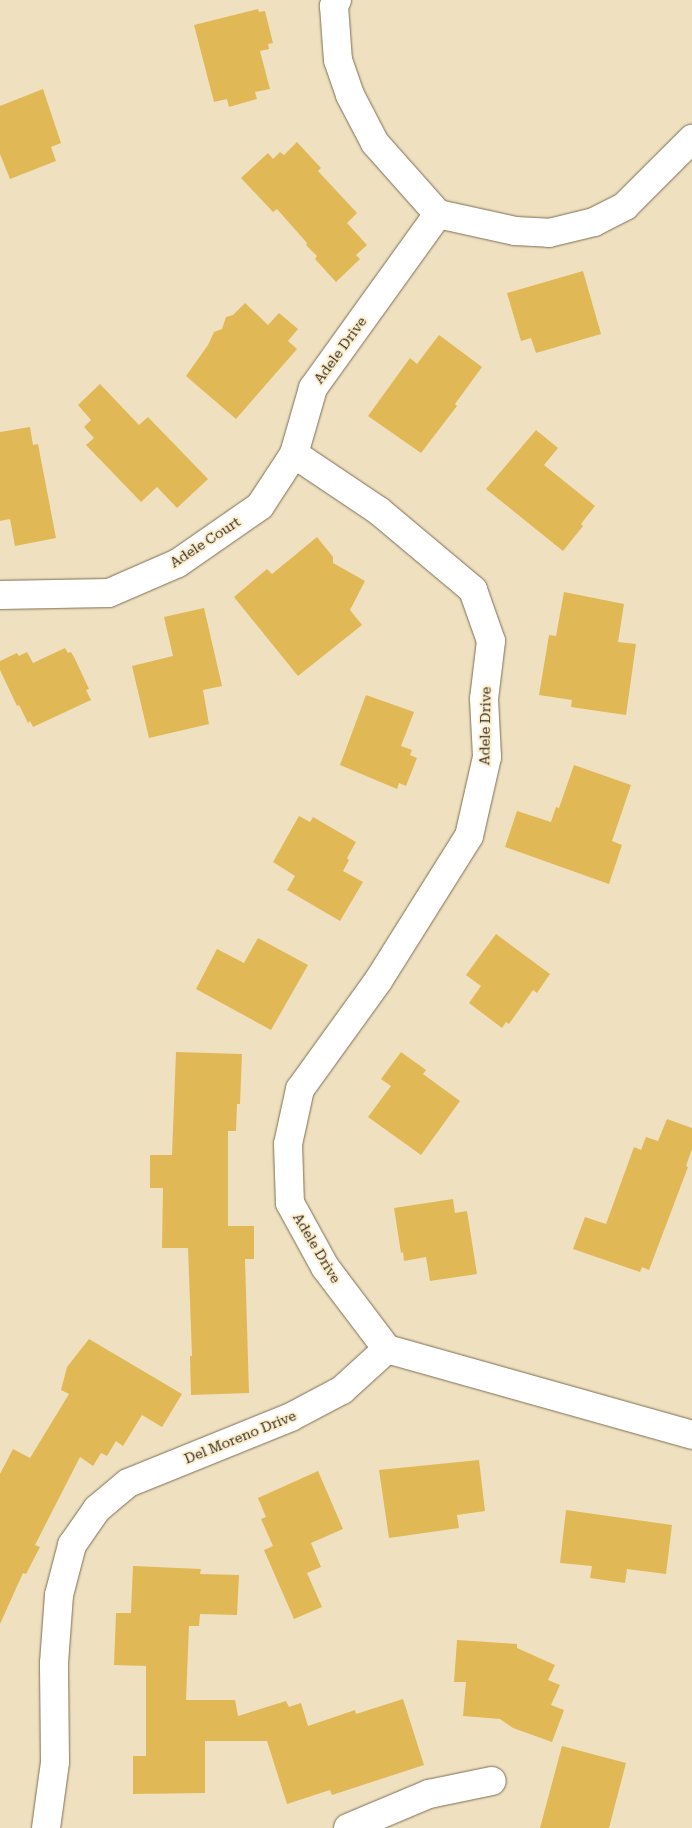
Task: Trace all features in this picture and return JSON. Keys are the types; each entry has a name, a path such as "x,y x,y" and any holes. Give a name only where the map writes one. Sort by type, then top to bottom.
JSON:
{"street":[{"path":"337,0 334,6 338,60 350,95 376,143 438,214 515,231 549,233 594,222 625,206 692,139"},
{"name":"Adele Drive","path":"387,1349 325,1267 290,1203 288,1144 300,1089 378,981 469,836 487,757 484,699 491,641 473,590 379,511 294,454 313,388 438,214"},
{"name":"Adele Court","path":"0,595 109,593 178,563 260,506 294,454"},
{"path":"387,1349 692,1435"},
{"name":"Del Moreno Drive","path":"46,1828 55,1762 54,1663 59,1595 72,1545 97,1510 128,1483 291,1417 342,1390 387,1349"},
{"path":"348,1828 430,1794 492,1781"}],"building":[{"path":"258,9 259,12 265,11 273,43 268,44 269,49 260,51 270,89 255,92 257,99 229,107 227,99 214,102 194,25"},
{"path":"43,89 61,143 51,147 56,161 10,179 0,154 0,106"},
{"path":"297,142 321,168 318,171 357,213 347,223 367,245 356,255 360,259 336,282 315,259 317,256 306,245 307,243 277,209 273,212 241,178 268,153 273,159 280,152 284,155"},
{"path":"583,271 601,334 536,353 531,338 521,341 507,293"},
{"path":"245,303 268,325 279,313 298,329 288,341 297,349 236,419 186,376 208,345 214,332 222,329 226,317 233,315"},
{"path":"439,335 482,367 455,404 457,406 421,453 368,416 410,358 417,364"},
{"path":"100,384 139,425 148,417 208,479 177,508 157,487 141,502 86,445 94,438 84,427 91,420 78,405"},
{"path":"30,427 33,445 38,444 56,538 15,546 10,519 0,521 0,432"},
{"path":"536,430 558,448 544,465 595,506 581,524 583,526 563,551 486,489"},
{"path":"317,537 333,557 333,563 365,581 350,610 362,625 298,676 234,597 267,569 272,574"},
{"path":"564,592 624,604 618,642 636,644 626,715 571,707 572,700 539,695 549,635 556,636"},
{"path":"204,608 222,686 203,690 209,724 149,738 132,666 173,656 164,617"},
{"path":"65,648 68,653 71,652 75,659 89,689 86,690 91,700 33,727 30,721 28,723 19,705 17,706 0,670 0,661 17,653 19,656 27,652 33,663"},
{"path":"366,695 414,712 401,746 412,750 410,755 417,758 406,786 399,783 397,789 340,765"},
{"path":"574,765 631,785 612,841 622,845 609,884 505,847 517,811 551,822 556,807 559,808"},
{"path":"299,816 310,822 313,817 356,842 347,858 349,860 343,871 363,882 340,921 287,890 295,876 273,862"},
{"path":"496,934 550,974 537,993 533,990 509,1024 506,1022 502,1028 469,1003 481,986 466,975"},
{"path":"258,938 308,965 271,1030 196,989 217,949 244,963"},
{"path":"176,1052 242,1054 240,1104 237,1104 236,1131 228,1131 228,1226 254,1226 254,1259 245,1259 249,1393 191,1395 190,1356 192,1356 188,1248 162,1248 163,1188 150,1188 150,1155 172,1155"},
{"path":"401,1052 426,1070 423,1074 460,1101 421,1155 368,1117 391,1086 381,1079"},
{"path":"667,1119 692,1128 692,1149 686,1166 688,1167 649,1270 642,1267 640,1272 573,1249 585,1217 606,1224 634,1147 641,1150 646,1137 658,1141"},
{"path":"453,1199 455,1213 467,1211 477,1274 430,1281 426,1257 404,1261 394,1208"},
{"path":"89,1339 182,1394 162,1427 142,1415 123,1446 116,1441 107,1456 101,1453 93,1466 80,1457 35,1545 40,1547 26,1574 23,1573 0,1624 0,1474 13,1449 30,1458 69,1394 61,1390 67,1367"},
{"path":"479,1460 485,1511 457,1515 459,1528 389,1538 379,1470"},
{"path":"318,1471 343,1529 311,1543 321,1567 307,1573 322,1607 294,1619 264,1550 273,1546 261,1519 266,1517 258,1498"},
{"path":"566,1510 672,1525 666,1574 627,1569 625,1583 590,1578 592,1566 560,1563"},
{"path":"133,1566 201,1569 200,1574 239,1575 237,1615 200,1614 199,1626 189,1626 186,1700 235,1700 238,1716 286,1701 289,1707 301,1703 308,1726 355,1710 356,1714 403,1699 424,1765 332,1795 330,1790 287,1804 267,1741 205,1741 205,1793 133,1794 133,1756 146,1756 146,1666 114,1665 116,1613 131,1613"},
{"path":"457,1640 517,1644 517,1648 555,1665 548,1680 560,1685 551,1705 564,1710 552,1742 513,1728 500,1719 463,1716 466,1682 454,1682"},
{"path":"562,1746 626,1763 609,1828 540,1828"}]}
